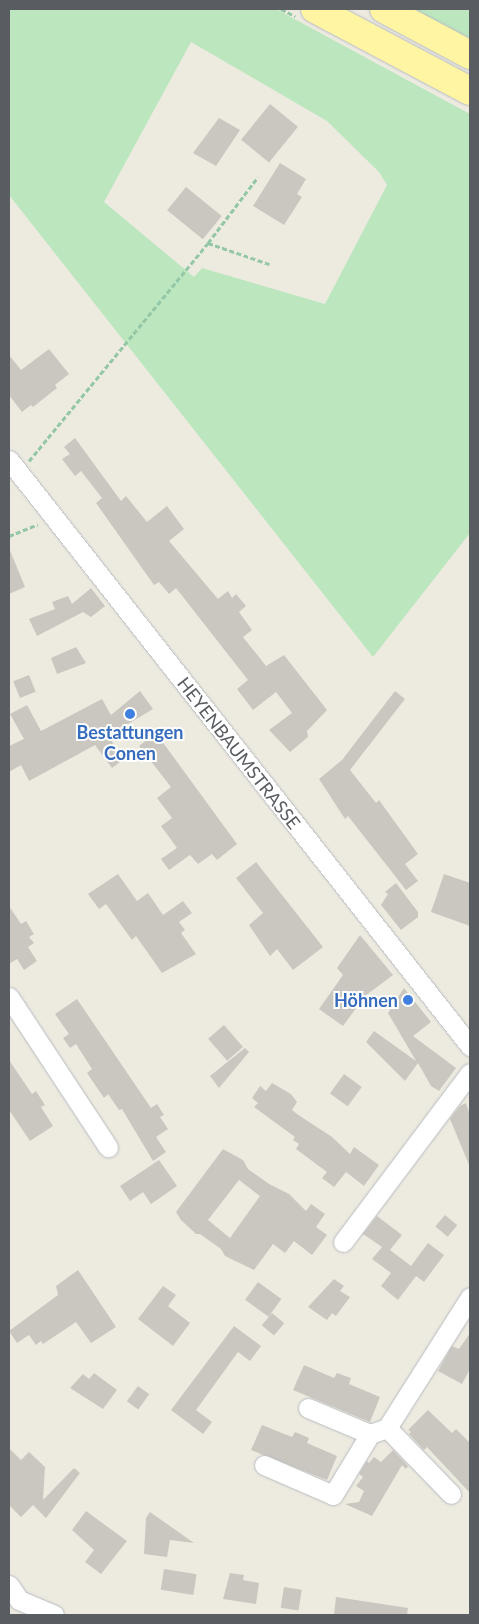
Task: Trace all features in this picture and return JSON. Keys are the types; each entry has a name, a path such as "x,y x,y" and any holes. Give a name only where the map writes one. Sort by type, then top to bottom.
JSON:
{"main road":[{"path":"315,9 470,91"},
{"path":"384,9 470,55"}],"street":[{"name":"HEYENBAUMSTRASSE","path":"13,466 470,1046"},
{"path":"9,997 108,1147"},
{"path":"344,1242 470,1073"},
{"path":"264,1465 333,1495 470,1297"},
{"path":"308,1408 378,1431 451,1494"},
{"path":"16,1600 54,1615"}],"path":[{"path":"13,466 28,463 208,243 258,178"},
{"path":"208,243 269,264"},
{"path":"9,536 54,518"}],"green space":[{"path":"9,9 276,9 470,114 470,533 373,657 9,195","holes":["191,42 327,121 379,172 387,185 325,304 202,268 194,277 104,202"]},
{"path":"412,9 470,9 470,41"}],"building":[{"path":"270,104 298,127 269,162 241,140"},
{"path":"219,118 240,130 216,166 193,153"},
{"path":"280,163 306,179 297,194 302,197 284,225 253,206"},
{"path":"186,187 222,216 203,239 167,210"},
{"path":"49,349 69,374 55,385 57,388 33,407 31,405 22,412 9,395 9,355 21,370"},
{"path":"75,438 121,501 126,496 147,522 167,506 184,529 169,541 218,599 228,591 232,598 236,594 246,606 239,612 252,630 243,637 266,666 284,655 327,710 307,731 308,737 290,752 269,730 292,713 276,692 253,710 237,689 248,680 176,588 169,594 159,582 154,585 96,503 102,498 81,471 75,476 62,459 70,454 64,447"},
{"path":"9,548 25,587 9,594"},
{"path":"91,588 105,606 91,617 83,612 37,636 29,619 55,609 52,602 68,596 72,604"},
{"path":"76,647 86,663 57,674 51,658"},
{"path":"29,675 36,692 20,698 13,681"},
{"path":"140,691 153,709 108,736 124,759 112,768 95,745 29,781 21,765 9,772 9,746 24,739 10,714 27,705 41,731 102,699 111,715"},
{"path":"395,691 405,699 350,770 376,803 379,800 418,854 405,864 418,881 406,890 348,816 345,819 319,779 342,760"},
{"path":"156,733 237,844 217,860 212,854 198,864 190,855 169,870 161,859 177,848 161,826 172,818 157,798 171,787 139,746"},
{"path":"256,862 323,947 293,970 277,949 270,956 249,925 263,913 236,878"},
{"path":"118,874 137,901 148,893 163,915 183,901 192,913 179,922 185,930 181,933 196,954 162,973 136,936 132,940 106,904 99,909 88,894"},
{"path":"444,874 470,883 470,926 431,912"},
{"path":"396,883 418,912 418,917 401,930 381,905 388,894 385,892"},
{"path":"9,906 21,924 26,921 34,934 29,937 34,943 28,947 37,961 24,970 17,959 9,964"},
{"path":"360,935 393,975 365,996 343,1026 319,1009 343,975 337,968"},
{"path":"404,988 431,1022 413,1036 456,1068 439,1091 431,1086 418,1063 405,1081 366,1042 374,1031 416,1061 388,1013"},
{"path":"77,999 151,1108 157,1104 164,1115 160,1117 168,1129 156,1137 166,1152 153,1161 122,1109 119,1110 108,1094 104,1098 87,1073 92,1069 76,1044 70,1048 63,1038 69,1034 55,1014"},
{"path":"224,1025 243,1047 227,1061 208,1039"},
{"path":"245,1048 249,1052 219,1088 210,1076"},
{"path":"9,1060 32,1094 36,1091 45,1105 41,1107 53,1126 30,1141 9,1110"},
{"path":"344,1074 362,1087 348,1106 330,1093"},
{"path":"272,1083 291,1094 297,1102 292,1110 297,1114 332,1137 350,1154 354,1147 379,1165 364,1186 346,1172 334,1187 322,1178 327,1172 296,1149 299,1144 293,1140 295,1137 254,1107 258,1103 252,1098 260,1086 266,1091"},
{"path":"466,1103 470,1115 470,1167 450,1119 460,1106"},
{"path":"223,1149 243,1160 248,1169 269,1184 289,1194 306,1211 311,1204 325,1214 316,1227 327,1235 312,1255 294,1241 285,1253 273,1244 254,1270 225,1256 221,1249 200,1234 196,1234 181,1220 176,1212","holes":["239,1180 260,1196 230,1238 208,1220"]},
{"path":"159,1160 177,1186 151,1204 143,1192 130,1201 120,1186"},
{"path":"445,1215 457,1225 448,1237 435,1226"},
{"path":"377,1216 402,1235 390,1250 411,1266 428,1243 444,1255 424,1282 416,1276 398,1300 381,1286 391,1273 372,1259 382,1247 363,1234"},
{"path":"78,1270 116,1327 91,1343 76,1322 43,1344 41,1341 36,1345 29,1335 17,1343 9,1331 58,1295 56,1286"},
{"path":"334,1279 344,1286 340,1291 350,1297 336,1316 332,1313 327,1320 308,1307"},
{"path":"258,1282 281,1299 269,1317 245,1300"},
{"path":"163,1286 176,1295 168,1306 190,1323 173,1346 138,1319"},
{"path":"272,1313 284,1323 274,1336 262,1325"},
{"path":"234,1326 261,1346 250,1361 238,1352 196,1410 212,1422 203,1434 171,1410"},
{"path":"470,1333 470,1369 462,1384 438,1371 452,1346 459,1349"},
{"path":"304,1365 334,1378 337,1373 351,1378 349,1384 380,1397 370,1422 293,1390"},
{"path":"94,1373 117,1390 103,1409 70,1388 83,1374 89,1379"},
{"path":"138,1386 149,1394 138,1410 127,1401"},
{"path":"428,1410 452,1433 456,1429 470,1443 470,1493 427,1447 424,1450 409,1434 411,1432 408,1430"},
{"path":"262,1425 292,1437 295,1432 309,1438 307,1443 337,1456 327,1480 251,1450"},
{"path":"9,1448 21,1460 29,1452 45,1467 43,1500 74,1468 80,1473 46,1518 33,1505 21,1517 9,1505"},
{"path":"393,1450 408,1466 406,1469 402,1465 372,1516 345,1504 359,1502 364,1491 356,1486 363,1477 359,1474 367,1461 369,1463 374,1457 381,1462"},
{"path":"86,1511 127,1541 101,1574 85,1562 94,1550 72,1530"},
{"path":"150,1512 194,1543 170,1540 167,1557 144,1554 146,1518"},
{"path":"164,1569 197,1574 193,1595 161,1590"},
{"path":"230,1573 244,1575 243,1580 259,1583 256,1604 223,1599"},
{"path":"284,1587 302,1590 298,1611 281,1608"},
{"path":"336,1597 408,1608 407,1615 334,1615"}],"place":[{"name":"Bestattungen Conen","path":"130,714"},
{"name":"Höhnen","path":"408,1000"}]}
